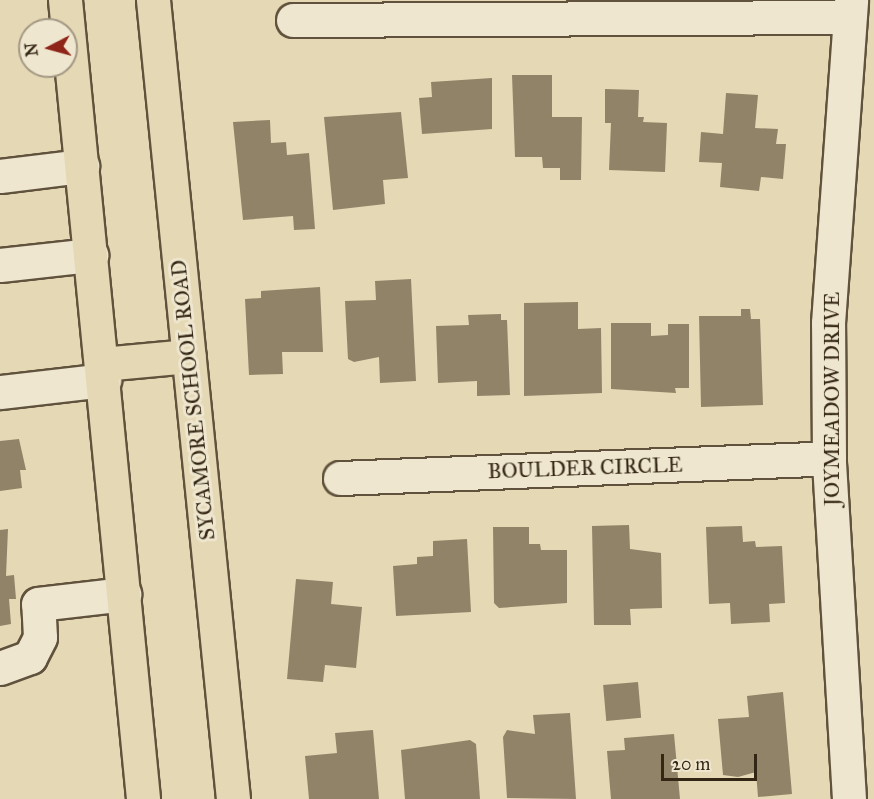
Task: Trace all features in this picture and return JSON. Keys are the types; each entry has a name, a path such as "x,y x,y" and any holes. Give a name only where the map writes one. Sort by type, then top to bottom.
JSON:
{"main road":[{"path":"65,0 144,799"},
{"name":"SYCAMORE SCHOOL ROAD","path":"153,0 233,799"},
{"path":"103,372 189,356"}],"street":[{"path":"293,20 850,9"},
{"name":"JOYMEADOW DRIVE","path":"849,799 829,458 828,323 850,9"},
{"path":"0,176 82,166"},
{"path":"0,265 91,255"},
{"path":"0,392 103,372"},
{"name":"BOULDER CIRCLE","path":"340,478 829,458"},
{"path":"0,668 30,657 40,637 38,604 124,594"}],"building":[{"path":"512,75 552,75 552,117 582,117 581,180 560,180 560,168 543,168 542,157 515,157"},
{"path":"492,78 492,129 422,134 419,98 432,97 431,82"},
{"path":"605,89 639,90 638,117 644,117 643,122 667,123 665,172 609,170 611,123 605,123"},
{"path":"726,93 758,95 755,128 778,129 776,144 786,144 783,179 761,177 759,191 720,187 722,163 699,162 701,132 723,134"},
{"path":"401,112 408,178 383,180 385,204 333,210 324,117"},
{"path":"270,120 271,143 286,142 287,155 309,153 315,229 294,230 293,216 243,220 233,122"},
{"path":"411,279 416,381 380,383 379,357 354,362 348,359 345,301 376,300 375,281"},
{"path":"320,287 323,352 282,352 283,374 249,375 245,299 261,298 261,291"},
{"path":"578,302 578,329 601,328 602,393 524,396 524,303"},
{"path":"741,309 750,309 751,319 760,319 763,405 701,407 699,316 741,316"},
{"path":"501,314 501,320 507,320 510,395 477,396 477,381 438,383 436,326 469,325 468,315"},
{"path":"611,323 651,323 651,336 668,335 668,324 689,324 689,388 675,388 676,393 611,389"},
{"path":"19,439 26,470 20,470 22,488 0,491 0,441"},
{"path":"629,525 630,549 661,553 662,608 630,609 631,625 594,625 592,526"},
{"path":"742,526 743,542 755,541 756,547 782,546 785,603 769,604 770,622 731,624 730,603 709,604 706,527"},
{"path":"493,527 529,527 529,544 540,544 541,550 567,550 567,603 499,608 494,603"},
{"path":"8,529 6,576 14,575 16,599 9,599 11,624 0,626 0,530"},
{"path":"467,539 471,612 396,616 393,566 417,564 417,557 433,556 433,541"},
{"path":"296,579 333,582 331,604 362,607 356,668 325,665 323,682 287,679"},
{"path":"638,682 641,718 606,721 603,685"},
{"path":"783,692 792,794 758,797 756,772 738,777 723,775 718,719 749,717 747,696"},
{"path":"570,713 576,799 507,798 503,737 507,730 535,734 533,715"},
{"path":"373,730 379,799 309,799 305,756 337,753 335,733"},
{"path":"674,734 680,799 611,799 607,751 625,750 624,738"},
{"path":"470,740 476,744 480,799 405,799 401,750"}]}
